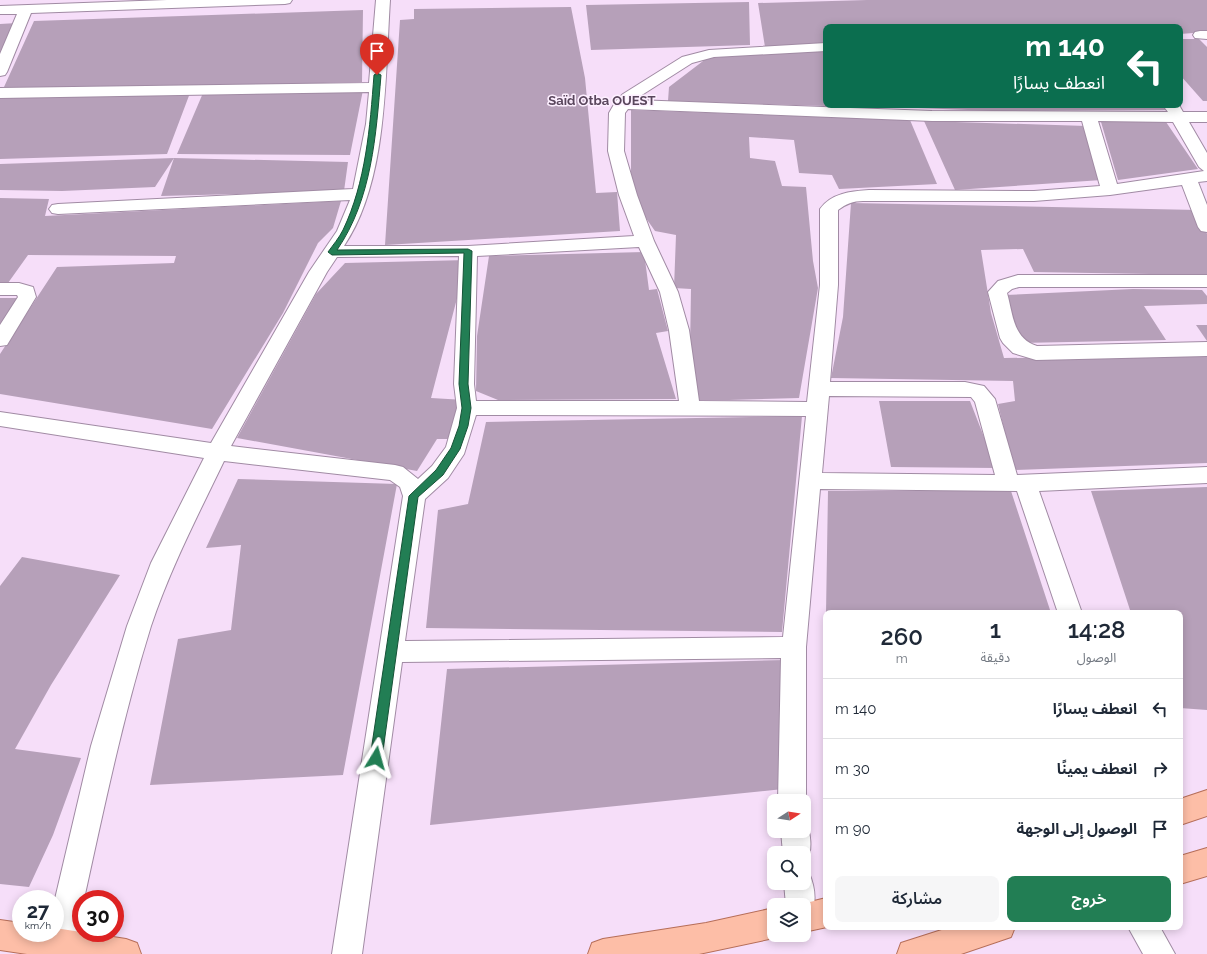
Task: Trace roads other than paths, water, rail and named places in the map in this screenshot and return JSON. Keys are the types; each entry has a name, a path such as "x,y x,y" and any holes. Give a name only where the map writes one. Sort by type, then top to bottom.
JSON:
{"main road":[{"path":"1183,811 1207,803"},
{"path":"1183,869 1207,862"},
{"path":"811,916 823,914"},
{"path":"603,954 706,938 767,925"},
{"path":"912,954 990,930"},
{"path":"0,935 58,949 126,954"}],"street":[{"path":"0,10 26,9 63,4 285,0"},
{"path":"58,949 104,746 139,626 163,563 216,452 314,279 346,231 361,194 374,124 383,0"},
{"path":"0,72 26,9"},
{"path":"690,409 679,330 669,292 645,242 628,195 616,151 617,113 621,104 628,97 686,60 714,53 823,47"},
{"path":"0,93 376,87"},
{"path":"621,104 932,116 1089,117 1175,111 1207,117"},
{"path":"1175,111 1207,167"},
{"path":"1089,117 1110,190"},
{"path":"792,794 794,647 829,285 829,209 836,202 848,197 869,195 1034,196 1110,190 1197,178 1207,227"},
{"path":"58,209 361,194"},
{"path":"332,252 468,251 645,242"},
{"path":"414,496 440,472 456,449 463,426 466,408 464,384 468,251"},
{"path":"1207,281 1018,281 1005,285 997,292 1010,338 1020,348 1025,350 1036,352 1207,349"},
{"path":"0,289 19,289 26,291 27,298 0,340"},
{"path":"819,389 965,389 977,391 985,399 1017,483 1069,610"},
{"path":"466,408 817,409"},
{"path":"0,419 216,452 395,473 409,482 414,496 347,954"},
{"path":"810,481 1017,483 1207,475"},
{"path":"392,652 794,647"},
{"path":"1145,930 1160,954"}],"district":[{"name":"Saïd Otba OUEST","path":"602,100"}]}
